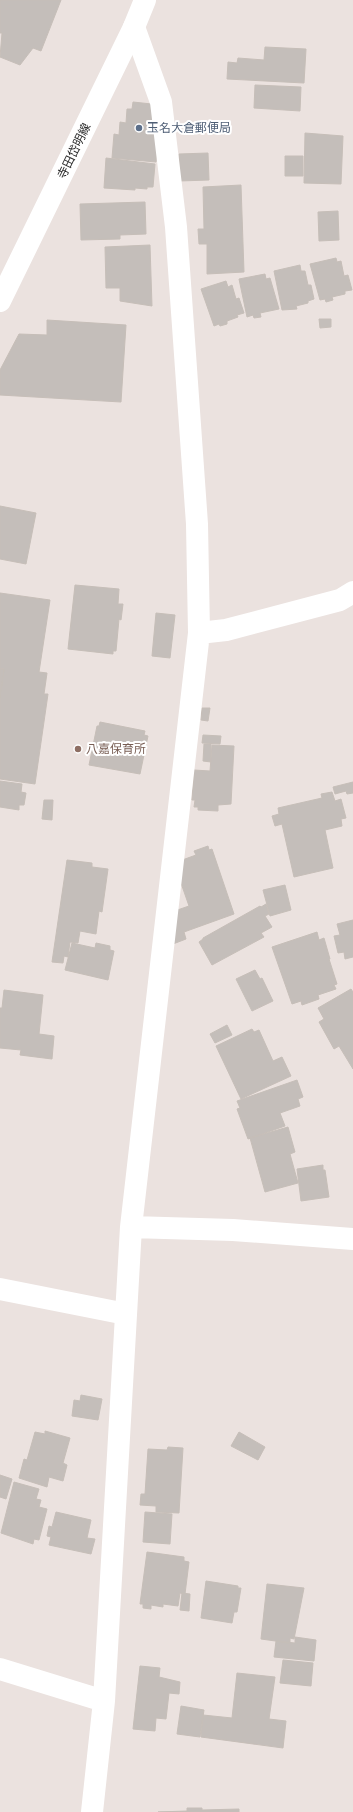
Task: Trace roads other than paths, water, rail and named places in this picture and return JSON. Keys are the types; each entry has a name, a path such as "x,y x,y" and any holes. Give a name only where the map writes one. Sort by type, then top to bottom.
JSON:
{"street":[{"name":"寺田岱明線","path":"0,301 134,27 144,0"},
{"path":"92,1812 104,1701 131,1227 199,633 197,524 176,227 161,102 134,27"},
{"path":"199,633 226,630 340,600 353,592"},
{"path":"131,1227 233,1230 353,1239"},
{"path":"0,1289 126,1314"},
{"path":"0,1669 104,1701"}],"place":[{"name":"玉名大倉郵便局","path":"139,128"},
{"name":"八嘉保育所","path":"78,749"}]}
